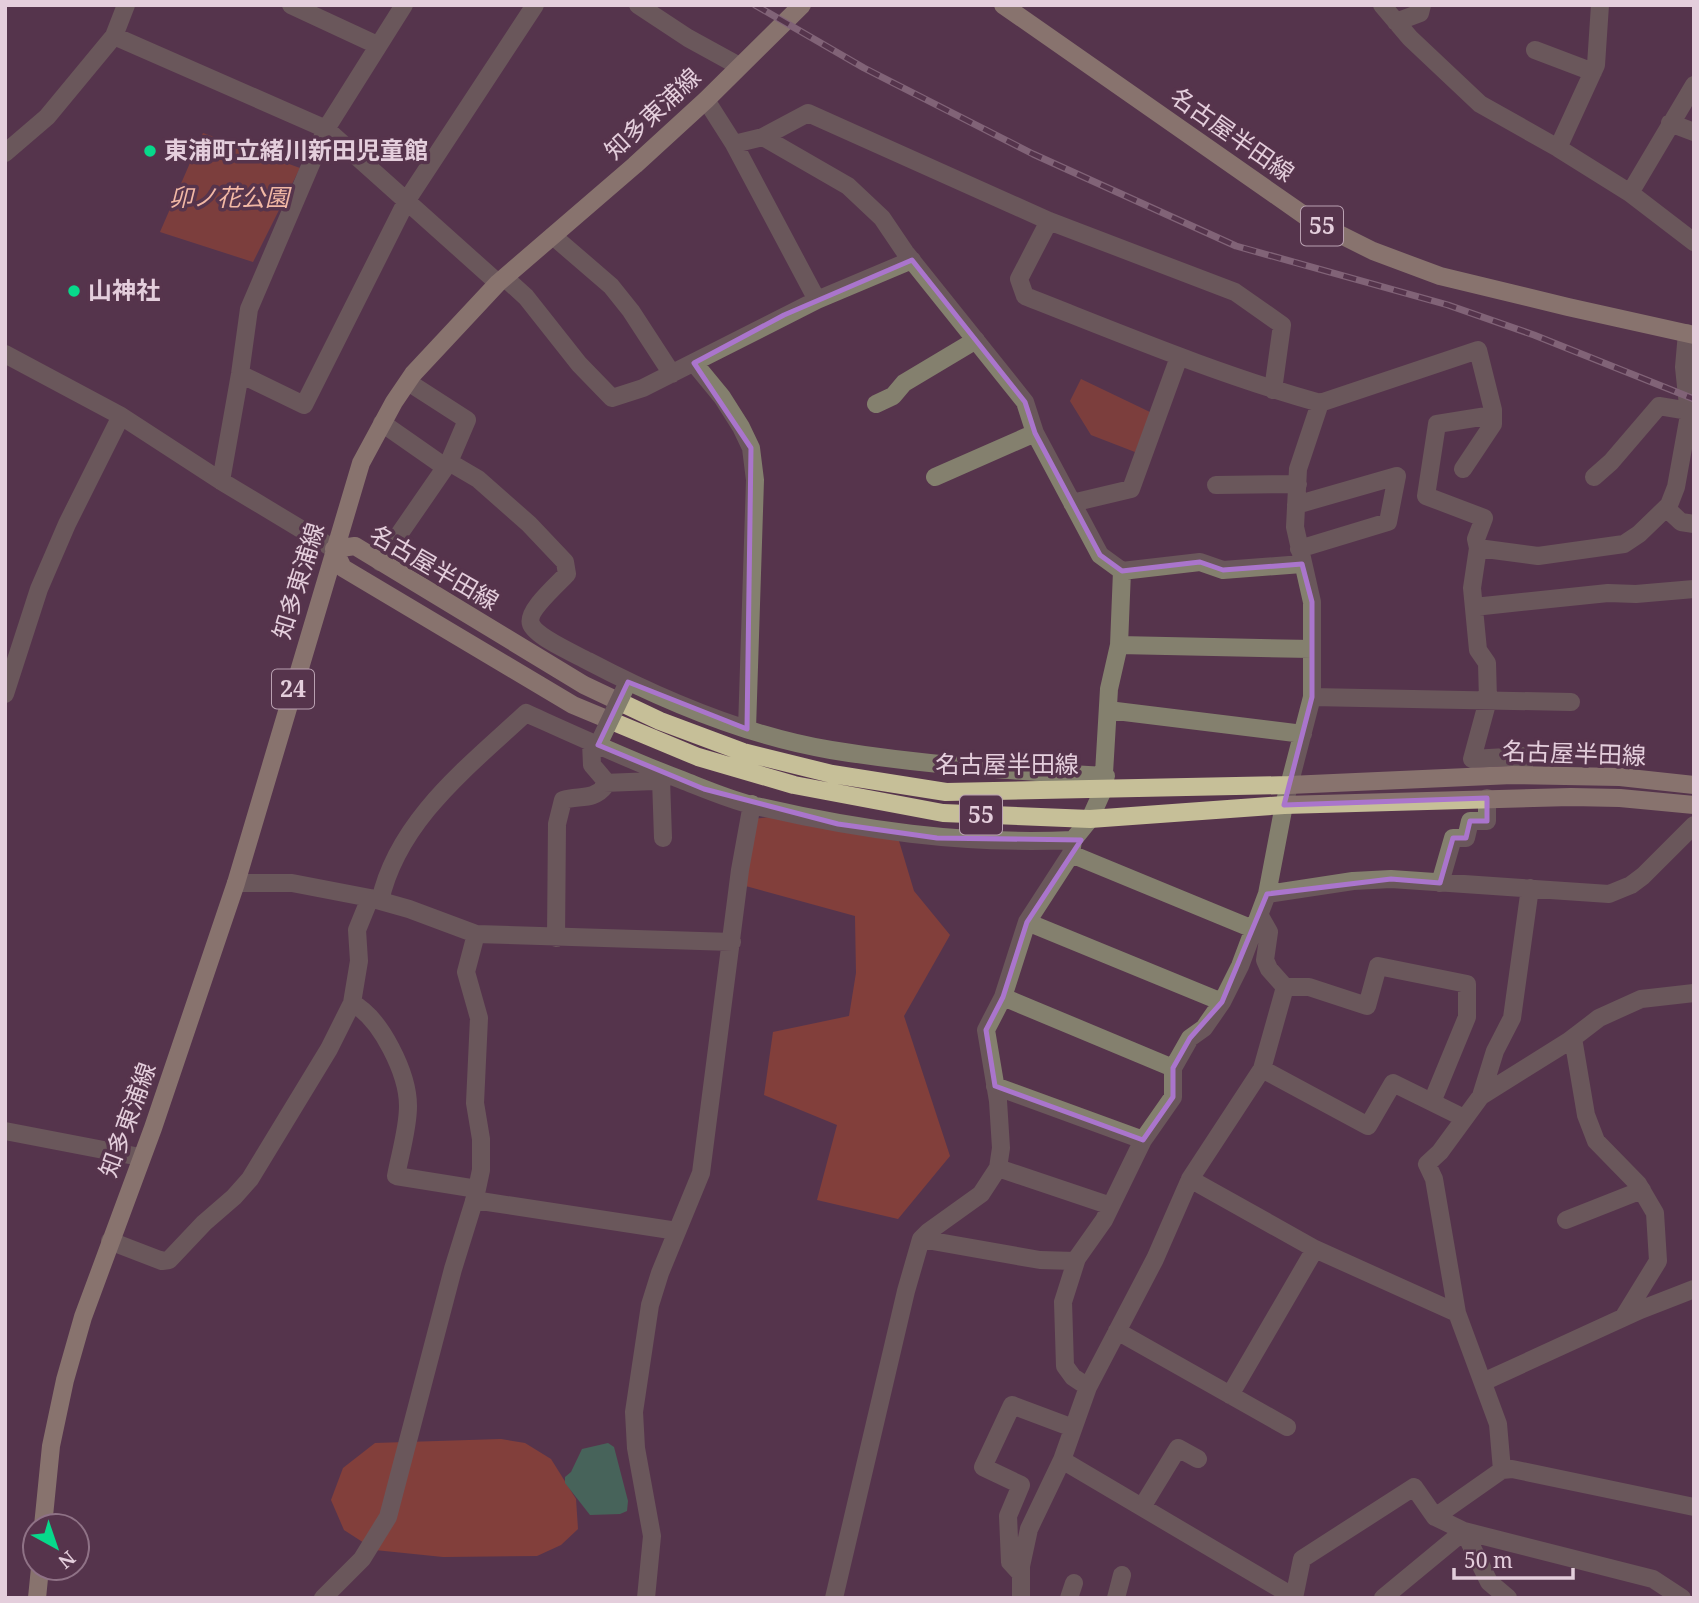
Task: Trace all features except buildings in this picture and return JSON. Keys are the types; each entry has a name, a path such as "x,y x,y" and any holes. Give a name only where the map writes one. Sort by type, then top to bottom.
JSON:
{"main road":[{"name":"知多東浦線","path":"44,1512 51,1446 65,1380 83,1317 153,1128 236,883 361,463 408,382 501,280 706,100 802,5"},
{"name":"名古屋半田線","path":"1003,5 1311,220 1361,245 1440,276 1690,334"},
{"name":"名古屋半田線","path":"1694,785 1620,777 1524,775 1289,785 1105,783 946,792 832,774 743,751 660,721 584,685 355,546 334,549 343,568 573,705 698,757 793,785 943,813 1090,819 1284,805 1487,798 1620,798 1694,805"}],"street":[{"path":"5,153 47,117 114,36 126,5"},
{"path":"291,5 377,45"},
{"path":"220,481 249,309 326,129 404,5"},
{"path":"240,374 304,405 407,200 535,5"},
{"path":"638,5 688,38 739,66"},
{"path":"1382,5 1410,38 1480,104 1630,193 1694,242"},
{"path":"1396,22 1420,13 1422,5"},
{"path":"1558,148 1596,65 1600,5"},
{"path":"114,36 326,129 501,280 526,297 579,364 612,398 643,388 784,315 912,260"},
{"path":"1535,50 1593,72"},
{"path":"1630,193 1694,85"},
{"path":"706,100 734,144 817,300"},
{"path":"734,144 763,137 808,113 1049,220 1235,292 1282,325 1273,390"},
{"path":"1670,123 1694,132"},
{"path":"763,137 848,186 882,218 1025,402 1035,433 1100,555 1122,571 1200,562 1223,570 1301,556 1388,522 1397,476 1296,505"},
{"path":"1049,220 1019,279 1025,296 1179,357 1273,390 1320,403 1478,350 1493,425 1462,469"},
{"path":"552,236 611,286 631,311 672,374"},
{"path":"1478,548 1538,556 1623,544 1639,534 1666,508 1688,456 1689,411 1684,367 1690,334"},
{"path":"876,404 893,396 904,383 976,340"},
{"path":"5,354 121,416 220,481 334,549"},
{"path":"1072,503 1131,489 1179,357"},
{"path":"694,363 722,397 751,449 755,480 747,729"},
{"path":"380,562 447,465 467,420 408,382"},
{"path":"1088,1387 1073,1377 1065,1366 1063,1302 1077,1258 1104,1220 1143,1140 1173,1097 1173,1068 1190,1038 1204,1028 1222,1002 1240,966 1267,894 1284,805 1312,697 1312,602 1295,527 1298,469 1320,403"},
{"path":"1594,477 1611,462 1659,406 1689,411"},
{"path":"1493,415 1437,425 1426,496 1484,518 1476,539 1478,548 1472,588 1478,650 1487,663 1488,700 1472,759 1524,756 1524,775"},
{"path":"5,694 39,589 66,524 121,416"},
{"path":"382,423 447,465 478,479 529,524 565,562 567,574 530,616 530,624 537,633 628,682 747,729 830,750 1105,783"},
{"path":"935,477 1035,433"},
{"path":"1216,485 1297,484"},
{"path":"1666,508 1681,522 1694,524"},
{"path":"834,1598 906,1291 921,1239 981,1194 998,1168 1001,1148 986,1030 1003,997 1027,922 1090,819 1105,783 1109,689 1119,645 1122,571"},
{"path":"1474,607 1608,593 1636,594 1694,589"},
{"path":"1119,645 1311,649"},
{"path":"556,938 557,824 560,806 563,800 572,797 592,797 600,793 604,779 592,765 594,744 628,682"},
{"path":"1312,697 1571,702"},
{"path":"1108,710 1303,734"},
{"path":"110,1241 162,1261 169,1260 250,1179 329,1049 352,1003 359,961 357,930 383,890 402,845 435,798 526,713 663,776 752,804 838,824 902,834 1072,847 1257,922 1269,932 1265,960 1269,969 1285,987 1309,988 1367,1006 1378,966 1467,984 1467,1017 1432,1102"},
{"path":"604,783 654,781 663,776"},
{"path":"663,776 663,838"},
{"path":"1440,883 1453,838 1466,838 1470,821 1486,821 1487,798"},
{"path":"646,1598 652,1536 636,1448 634,1412 650,1305 660,1273 701,1173 740,870 752,804"},
{"path":"1267,894 1353,881 1391,879 1609,894 1631,885 1694,825"},
{"path":"236,883 292,883 375,900 476,934 732,942"},
{"path":"1481,1096 1495,1051 1513,1017 1530,888"},
{"path":"1027,922 1222,1002"},
{"path":"323,1598 362,1559 388,1517 453,1269 476,1195 481,1170 481,1139 475,1103 479,1018 466,972 476,934"},
{"path":"1021,1598 1021,1574 1029,1530 1062,1460 1088,1387 1155,1259 1190,1179 1262,1069 1285,987"},
{"path":"1502,1470 1498,1424 1457,1313 1434,1179 1427,1164 1440,1152 1481,1096 1573,1038 1599,1018 1641,999 1694,993"},
{"path":"1003,997 1173,1068"},
{"path":"352,1003 359,1006 384,1037 401,1071 406,1089 408,1106 396,1177 476,1195 677,1231"},
{"path":"1573,1038 1586,1115 1596,1142 1638,1184 1655,1213 1658,1261 1623,1318"},
{"path":"1262,1069 1368,1126 1393,1083 1464,1118"},
{"path":"995,1086 1143,1140"},
{"path":"5,1131 141,1157"},
{"path":"998,1168 1111,1206"},
{"path":"1190,1179 1315,1249 1457,1313"},
{"path":"1566,1220 1642,1190"},
{"path":"921,1239 1040,1260 1075,1261 1077,1258"},
{"path":"1230,1395 1315,1249"},
{"path":"1483,1382 1694,1289"},
{"path":"1117,1331 1287,1427"},
{"path":"1021,1574 1010,1562 1008,1516 1021,1485 983,1467 1012,1405 1073,1428"},
{"path":"1142,1507 1178,1448 1198,1459"},
{"path":"1062,1460 1294,1597 1302,1559 1415,1487 1435,1517 1464,1531 1653,1579 1682,1598"},
{"path":"1435,1517 1502,1470 1512,1468 1694,1507"},
{"path":"1464,1531 1486,1590 1508,1598"},
{"path":"1383,1598 1464,1531"},
{"path":"1116,1598 1122,1575"}],"highlighted area":[{"path":"912,260 1025,402 1035,433 1100,555 1122,571 1200,562 1223,570 1302,564 1312,602 1312,697 1284,805 1487,798 1487,821 1470,821 1466,838 1453,838 1440,883 1391,879 1267,894 1222,1002 1190,1038 1173,1068 1173,1097 1143,1140 995,1086 986,1030 1003,997 1027,922 1081,840 937,838 838,824 704,789 598,745 628,682 747,729 751,448 694,363 784,315"}],"green space":[{"name":"卯ノ花公園","path":"203,133 300,168 253,262 160,232"},
{"path":"1081,379 1152,413 1135,452 1091,435 1070,401"}],"shaded area":[{"path":"785,815 899,841 914,891 950,935 904,1016 950,1156 898,1219 817,1200 837,1125 764,1095 773,1032 849,1016 856,973 855,916 742,885 753,819"},
{"path":"501,1439 525,1443 551,1459 576,1499 578,1529 561,1545 537,1556 443,1557 375,1550 344,1530 331,1500 343,1468 375,1443"},
{"path":"608,1443 614,1447 628,1501 627,1511 620,1514 590,1515 565,1483 565,1477 571,1472 582,1449"}],"railway":[{"path":"755,5 864,68 1033,154 1236,246 1448,305 1534,335 1694,399"}],"place":[{"name":"東浦町立緒川新田児童館","path":"150,151"},
{"name":"山神社","path":"74,291"}]}
